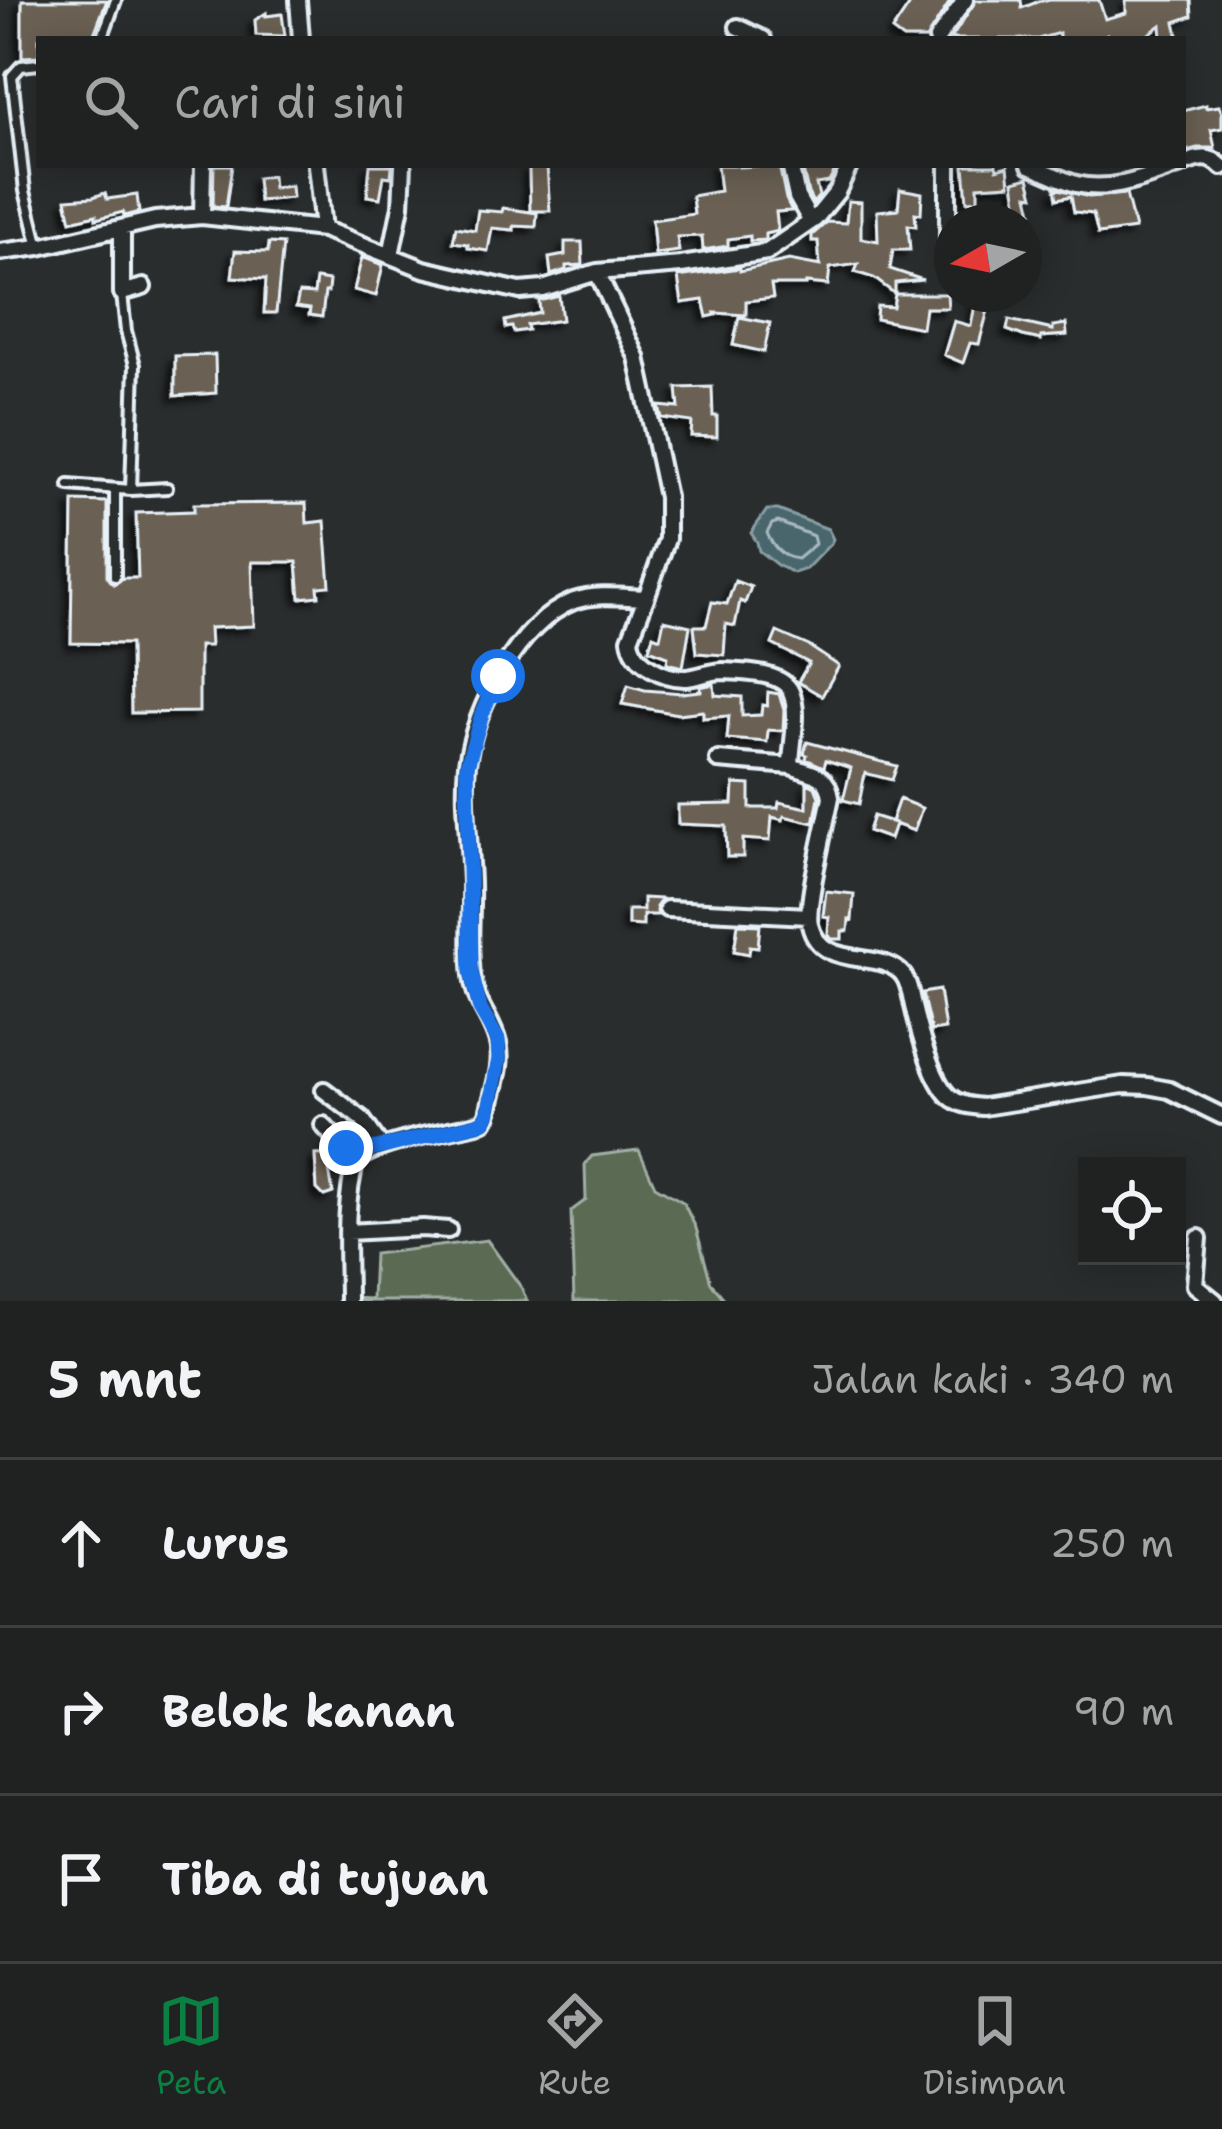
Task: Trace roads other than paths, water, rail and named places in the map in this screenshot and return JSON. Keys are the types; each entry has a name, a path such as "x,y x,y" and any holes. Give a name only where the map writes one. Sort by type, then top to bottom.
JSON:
{"street":[{"path":"298,0 301,36"},
{"path":"939,36 964,0"},
{"path":"738,27 757,36"},
{"path":"1186,163 1209,158 1222,167"},
{"path":"202,216 203,168"},
{"path":"316,168 322,229"},
{"path":"392,255 403,168"},
{"path":"791,168 797,197 811,222"},
{"path":"0,252 155,220 202,216 322,229 424,269 520,291 543,289 597,272 766,252 811,222 837,192 849,168"},
{"path":"948,168 948,204"},
{"path":"1037,168 1076,184 1098,187 1174,168"},
{"path":"122,229 122,292 143,287"},
{"path":"597,272 637,357 667,497 667,538 630,640 635,656 665,675 680,678 723,671 781,678 790,688 795,707 791,766"},
{"path":"348,1301 347,1232 356,1161 381,1146 477,1124 488,1115 498,1040 480,1009 471,972 467,766 498,676 528,634 572,602 596,596 646,598"},
{"path":"718,760 791,766 822,776 831,797 809,916 811,931 825,947 902,972 918,1031 950,1097 966,1106 983,1107 1123,1085 1148,1086 1169,1090 1222,1116"},
{"path":"668,910 809,916"},
{"path":"324,1090 362,1119 381,1146"},
{"path":"323,1125 356,1161"},
{"path":"347,1232 448,1230"},
{"path":"1199,1238 1195,1285 1215,1301"}],"lane":[{"path":"103,36 116,0"},
{"path":"36,64 21,66 12,76 25,191 39,247"},
{"path":"122,292 135,365 131,490"},
{"path":"69,485 115,491 167,488"},
{"path":"115,491 115,576"}],"water":[{"path":"767,510 828,529 833,539 806,569 794,573 759,551 751,533"}]}
